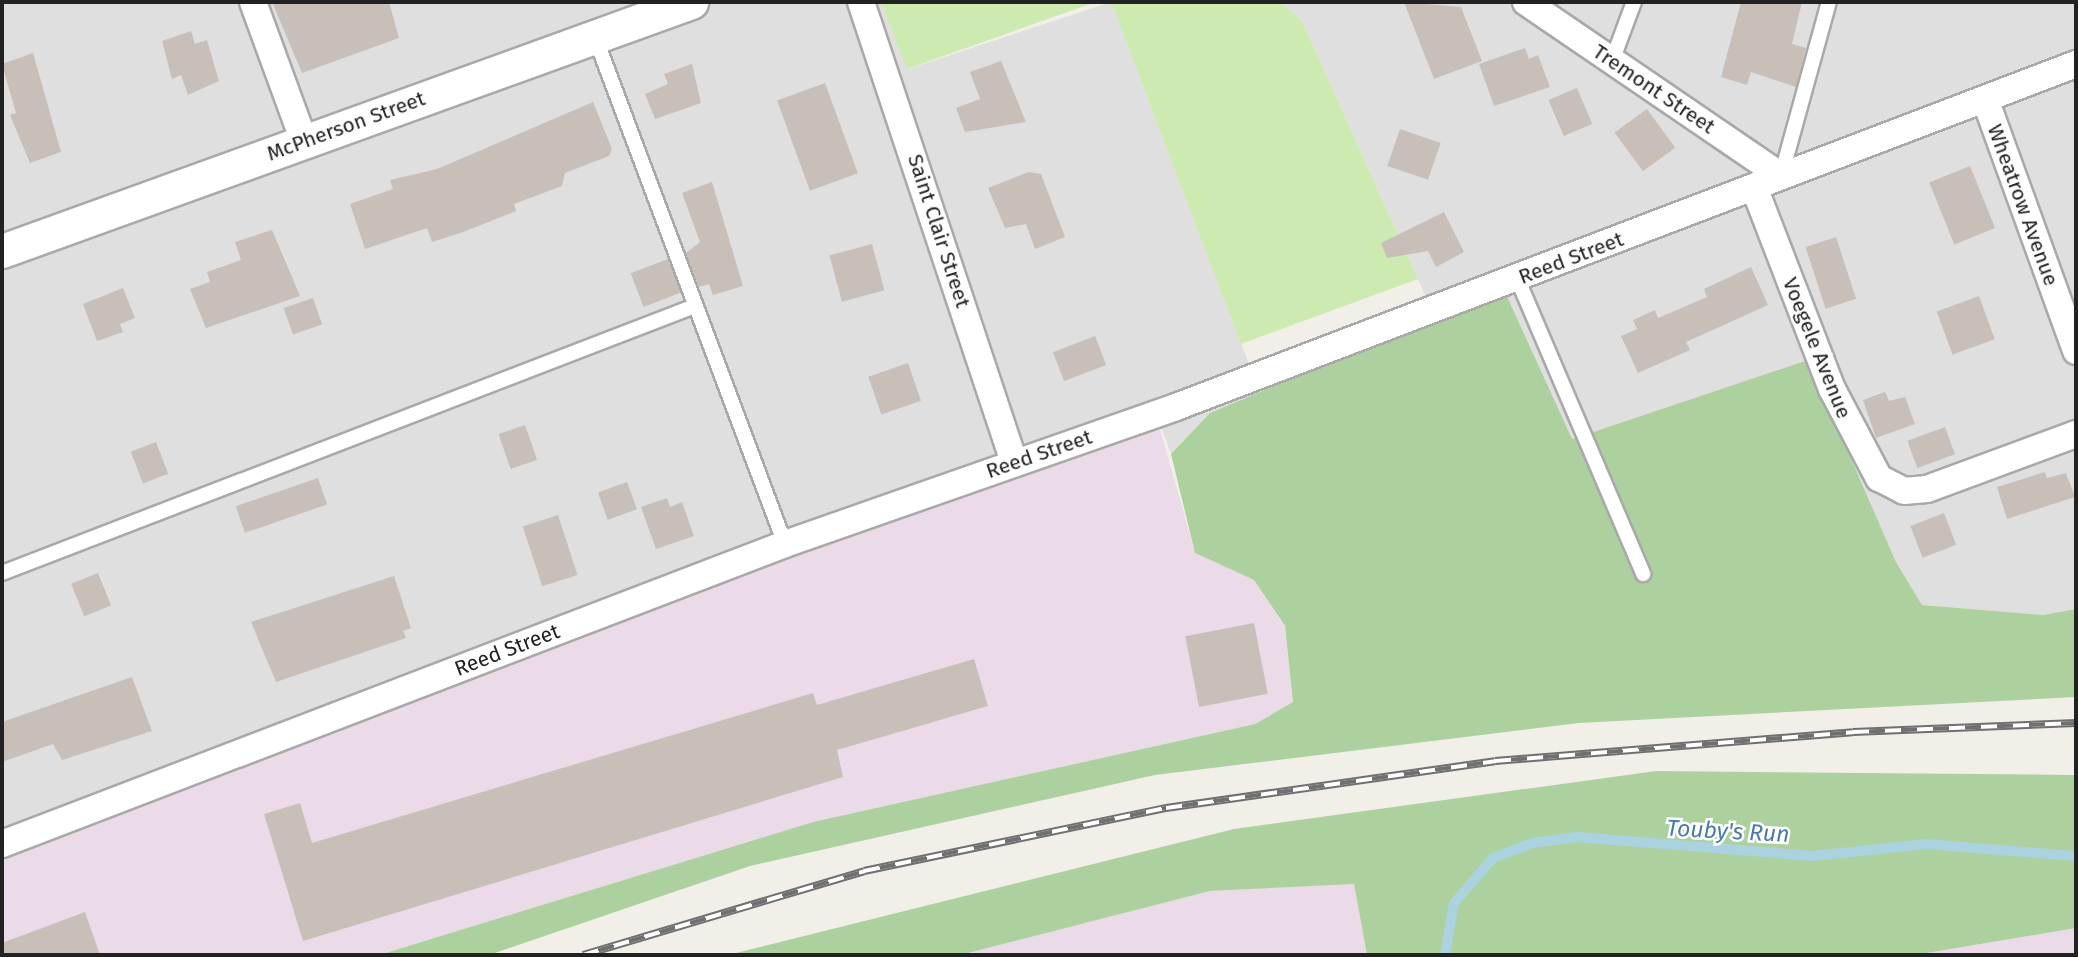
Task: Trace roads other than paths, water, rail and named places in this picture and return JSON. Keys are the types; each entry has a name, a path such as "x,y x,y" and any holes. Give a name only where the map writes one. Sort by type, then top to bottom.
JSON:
{"street":[{"path":"253,2 304,141"},
{"name":"McPherson Street","path":"2,251 691,2"},
{"name":"Saint Clair Street","path":"861,2 1014,461"},
{"name":"Tremont Street","path":"1526,2 1782,176"},
{"name":"Reed Street","path":"2,844 785,544 1517,278 2076,64"},
{"name":"Wheatrow Avenue","path":"1985,99 2076,351"},
{"name":"Voegele Avenue","path":"1754,187 1859,451 1879,478 1903,491 1927,489 2076,434"}],"lane":[{"path":"1612,61 1634,2"},
{"path":"1782,176 1829,2"},
{"path":"595,36 692,307 785,544"},
{"path":"1517,278 1643,575"},
{"path":"2,573 692,307"}],"waterway":[{"name":"Touby's Run","path":"1445,955 1454,903 1493,858 1532,843 1577,837 1812,856 1926,844 2076,856"}],"railway":[{"path":"583,955 864,871 1166,808 1495,761 1853,732 2076,723"}]}
